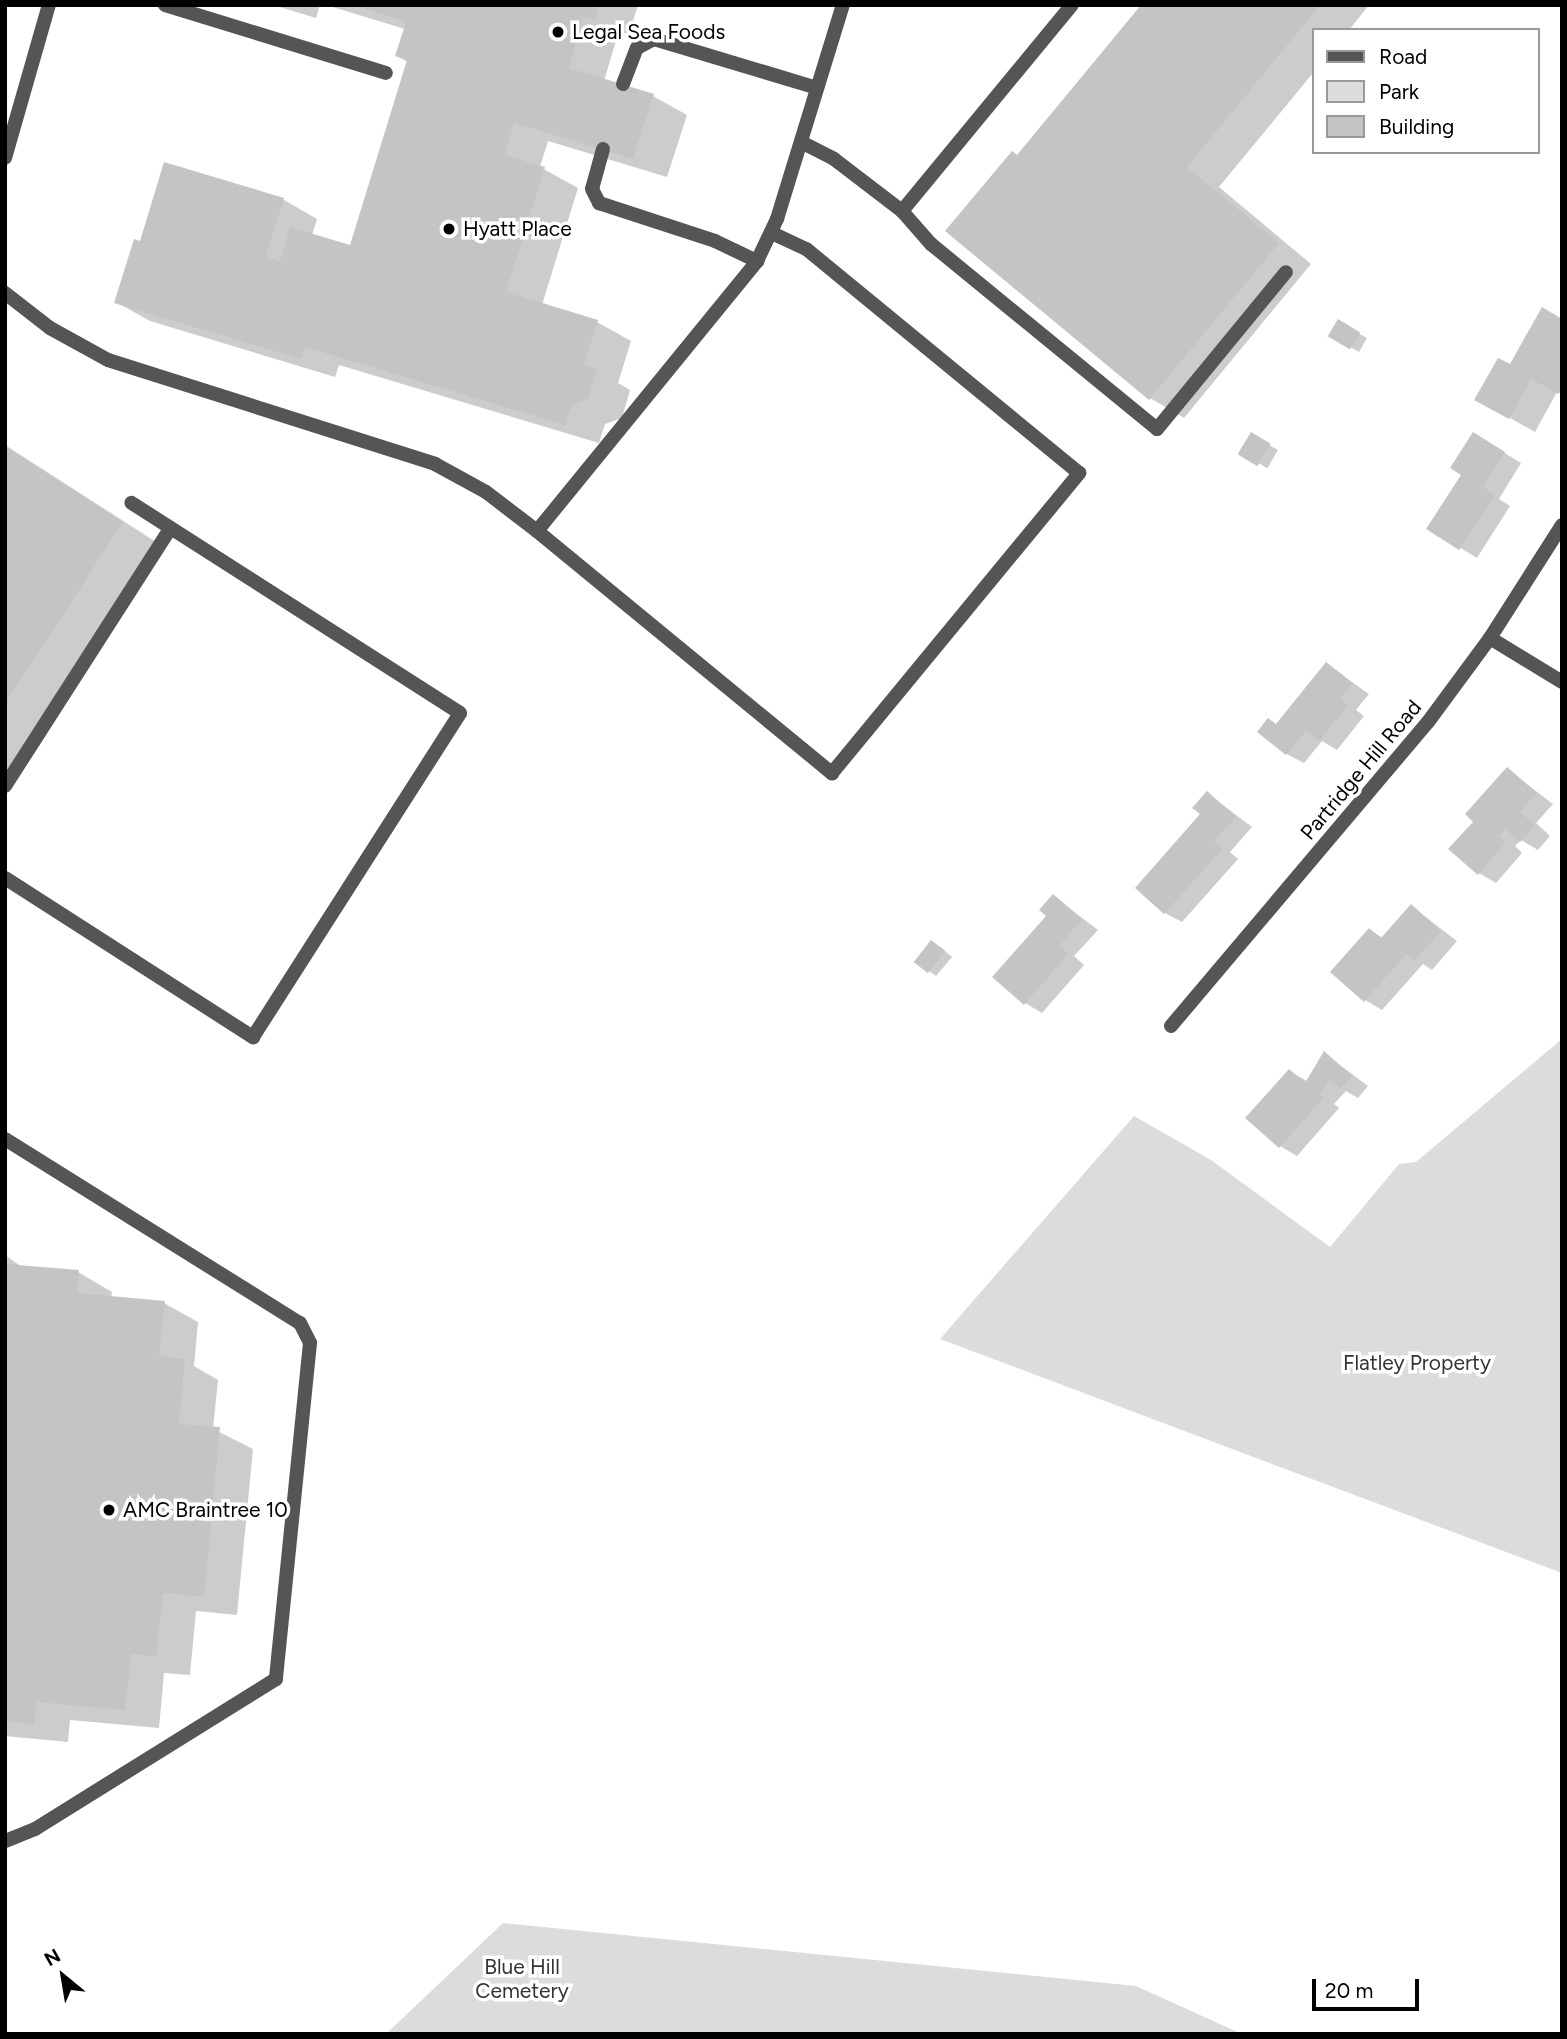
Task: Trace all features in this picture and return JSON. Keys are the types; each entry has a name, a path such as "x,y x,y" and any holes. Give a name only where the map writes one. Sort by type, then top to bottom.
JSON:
{"street":[{"path":"5,158 49,5"},
{"path":"165,5 386,73"},
{"path":"537,531 757,261 771,233 843,5"},
{"path":"902,211 1072,5"},
{"path":"623,85 637,48 654,39 817,88"},
{"path":"801,142 834,159 902,211 931,244 1157,429 1286,272"},
{"path":"603,149 592,189 599,203 715,241 757,261"},
{"path":"5,292 67,339 108,360 426,460 478,487 537,531 832,773 1079,473 806,249 771,233"},
{"path":"5,877 253,1037 460,713 131,503"},
{"name":"Partridge Hill Road","path":"1171,1026 1396,761 1490,638 1562,525"},
{"path":"5,786 170,529"},
{"path":"1490,638 1562,682"},
{"path":"5,1139 300,1323 310,1343 276,1679 35,1829 5,1841"}],"green space":[{"name":"Flatley Property","path":"1562,1039 1562,1573 940,1339 1134,1116 1211,1160 1330,1247 1399,1164 1416,1162"},
{"name":"Blue Hill Cemetery","path":"503,1923 1136,1986 1242,2034 386,2034"}],"building":[{"path":"354,5 599,5 595,19 584,16 569,68 654,94 633,159 514,123 505,155 545,167 506,292 598,320 584,365 597,369 588,399 571,405 565,425 305,347 301,359 114,303 134,239 140,241 164,162 284,198 266,256 280,261 290,227 350,245 407,60 395,56 406,22"},
{"path":"1141,5 1320,5 1187,167 1279,243 1149,400 945,231 1012,151 1017,155"},
{"path":"1542,307 1562,319 1562,388 1558,394 1531,379 1509,419 1474,400 1498,358 1510,364"},
{"path":"1338,319 1360,332 1350,350 1328,336"},
{"path":"1251,432 1271,444 1257,466 1238,454"},
{"path":"1473,432 1505,452 1483,487 1495,495 1459,550 1426,529 1461,475 1450,468"},
{"path":"5,446 123,522 5,704"},
{"path":"1326,662 1353,683 1340,699 1348,705 1319,741 1306,731 1286,755 1257,732 1268,718 1276,724"},
{"path":"1507,767 1537,793 1520,812 1535,825 1520,842 1505,829 1499,836 1506,842 1478,875 1448,849 1473,822 1465,814"},
{"path":"1207,791 1236,817 1214,841 1222,849 1164,914 1135,888 1200,814 1192,808"},
{"path":"1053,894 1082,919 1059,946 1068,954 1024,1005 992,977 1046,916 1039,910"},
{"path":"1411,904 1441,931 1414,961 1406,954 1364,1002 1330,972 1369,928 1381,938"},
{"path":"931,940 945,951 928,973 914,962"},
{"path":"1324,1051 1352,1076 1340,1089 1330,1080 1319,1094 1323,1098 1279,1148 1245,1118 1289,1069 1305,1083"},
{"name":"AMC Braintree 10","path":"5,1264 79,1270 77,1293 165,1301 159,1356 185,1359 179,1424 220,1427 204,1597 163,1593 156,1657 131,1654 125,1710 37,1702 34,1724 5,1721"}],"place":[{"name":"Legal Sea Foods","path":"558,32"},
{"name":"Hyatt Place","path":"449,229"},
{"name":"AMC Braintree 10","path":"109,1510"}]}
